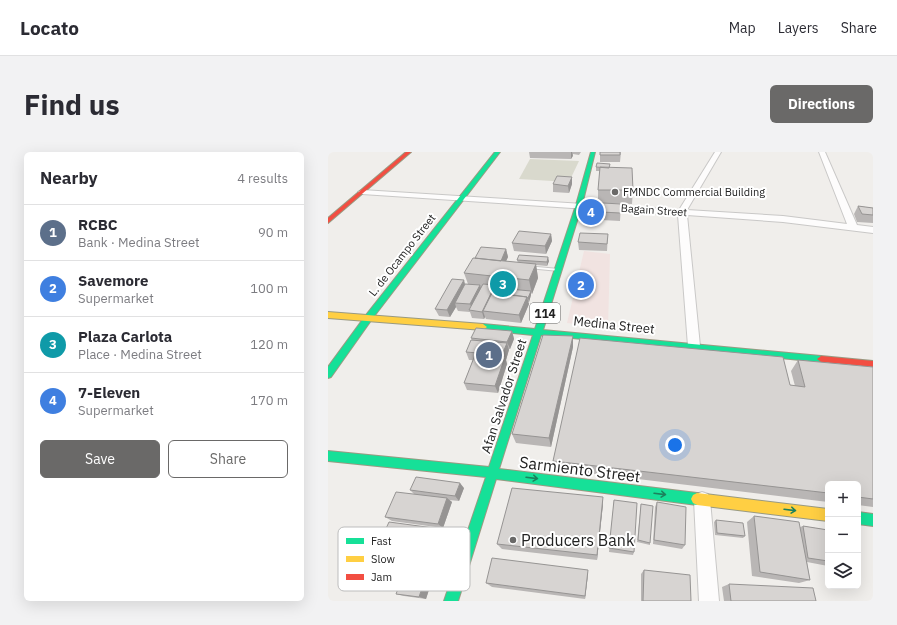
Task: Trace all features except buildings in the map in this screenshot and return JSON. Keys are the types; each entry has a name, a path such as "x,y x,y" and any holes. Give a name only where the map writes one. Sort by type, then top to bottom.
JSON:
{"street":[{"path":"328,221 409,152"},
{"name":"L. de Ocampo Street","path":"328,374 369,317 498,152"},
{"name":"Afan Salvador Street","path":"470,543 559,270 579,205 593,152"},
{"path":"694,346 682,212 718,152"},
{"path":"822,152 854,227"},
{"name":"Bagain Street","path":"362,192 783,219 873,230"},
{"name":"Medina Street","path":"328,315 539,331 873,364"},
{"name":"Sarmiento Street","path":"328,456 493,473 825,515"},
{"path":"702,500 708,601"},
{"path":"861,518 873,520"},
{"name":"Afan Salvador Street","path":"451,601 454,591"}],"lane":[{"path":"523,267 559,270"}],"shaded area":[{"path":"530,159 579,161 569,182 519,179"},
{"path":"584,251 610,254 608,328 567,323"}],"traffic: fast":[{"path":"328,374 369,317 498,152"},
{"path":"470,542 579,205 593,152"},
{"path":"483,327 821,359"},
{"path":"328,456 493,473 697,499"},
{"path":"861,518 873,520"},
{"path":"451,601 454,591"}],"traffic: slow":[{"path":"328,315 483,327"},
{"path":"697,499 825,515"}],"traffic: jam":[{"path":"328,221 409,152"},
{"path":"821,359 873,364"}],"place":[{"name":"FMNDC Commercial Building","path":"615,192"},
{"name":"7-Eleven","path":"591,212"},
{"name":"Plaza Carlota","path":"503,284"},
{"name":"Savemore","path":"581,285"},
{"name":"RCBC","path":"489,355"},
{"name":"Producers Bank","path":"513,540"}]}
